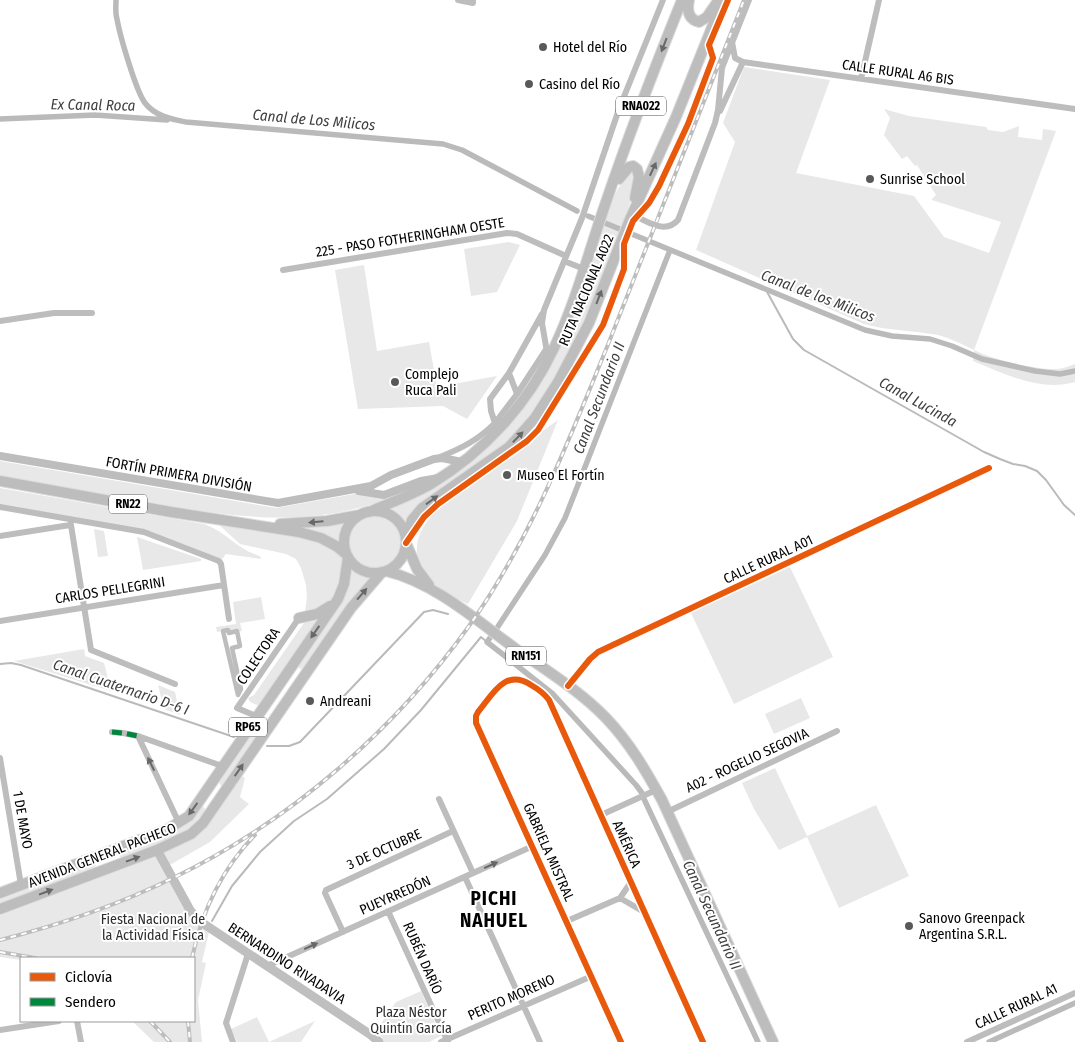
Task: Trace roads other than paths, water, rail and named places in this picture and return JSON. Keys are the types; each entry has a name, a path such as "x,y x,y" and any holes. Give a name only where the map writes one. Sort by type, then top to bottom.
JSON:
{"main road":[{"name":"RUTA NACIONAL A022","path":"367,513 413,493 440,478 462,462 484,443 512,414 529,392 549,359 568,315 606,201 682,0"},
{"path":"690,0 688,10 690,16 699,22 707,17 719,0"},
{"name":"RUTA NACIONAL A022","path":"406,542 412,520 422,508 500,454 534,418 558,382 578,346 592,315 631,216 676,117 723,0"},
{"path":"606,201 624,170 628,167 636,168 639,172 639,177 631,216"},
{"name":"RN22","path":"0,481 158,510 256,524 314,535 329,542 360,569 371,573 384,572"},
{"name":"RN22","path":"256,524 315,522 381,512 396,520 403,529 406,542"},
{"path":"347,556 344,539 348,528 355,520 367,513"},
{"path":"384,572 393,568 401,560 406,542"},
{"name":"RN151","path":"406,542 420,574 437,593"},
{"name":"AVENIDA GENERAL PACHECO","path":"0,893 104,854 179,823 189,816 338,599 344,584 347,556"},
{"name":"RN151","path":"384,572 410,578 437,593 568,686 598,710 621,735 640,761 667,812 773,1042"},
{"name":"AVENIDA GENERAL PACHECO","path":"0,909 157,850 196,831 356,601 384,572"},
{"path":"299,618 321,612 329,608 338,599"},
{"path":"256,716 268,716 282,696 297,686 284,677"},
{"path":"206,792 219,800"},
{"name":"BERNARDINO RIVADAVIA","path":"157,850 194,917 366,1031 379,1042"},
{"path":"104,854 109,868"}],"street":[{"path":"458,0 473,3 474,0"},
{"path":"495,423 490,399 508,373 544,310 582,218 620,106 663,0"},
{"path":"717,116 721,75 749,0"},
{"path":"861,79 879,0"},
{"path":"631,216 660,227 670,226 675,223 717,116 743,62 735,58 732,42"},
{"name":"CALLE RURAL A6 BIS","path":"743,62 1075,109"},
{"name":"225 - PASO FOTHERINGHAM OESTE","path":"283,270 507,232 517,234 584,269"},
{"path":"544,310 542,323 549,359"},
{"path":"0,321 54,313 92,313"},
{"path":"438,458 466,446 495,423 517,394 547,348"},
{"path":"508,373 517,394"},
{"name":"FORTÍN PRIMERA DIVISIÓN","path":"0,456 273,502 371,486 392,475 438,458 462,462"},
{"name":"CALLE RURAL A01","path":"568,686 598,652 989,468"},
{"path":"380,482 381,492 388,495 421,480 440,478"},
{"name":"FORTÍN PRIMERA DIVISIÓN","path":"355,489 388,495"},
{"path":"0,507 50,516 70,522 144,532 220,562 229,619"},
{"path":"49,528 54,522 50,516"},
{"path":"0,536 49,528 70,522"},
{"path":"70,522 92,652 175,684"},
{"name":"CARLOS PELLEGRINI","path":"0,621 224,585"},
{"name":"COLECTORA","path":"256,716 237,708 299,618"},
{"path":"228,630 229,633 237,632 240,646 232,648 241,689 238,695 224,631 228,630"},
{"name":"AMÉRICA","path":"507,680 517,679 526,682 542,692 547,698 703,1042"},
{"name":"GABRIELA MISTRAL","path":"507,680 478,712 476,720 622,1042"},
{"name":"A02 - ROGELIO SEGOVIA","path":"667,812 837,731"},
{"path":"112,732 138,736 222,766"},
{"path":"138,736 179,823"},
{"name":"1 DE MAYO","path":"0,758 21,885"},
{"path":"601,815 656,790"},
{"path":"439,799 473,873"},
{"name":"3 DE OCTUBRE","path":"343,932 325,890 454,831"},
{"name":"PUEYRREDÓN","path":"267,966 533,846"},
{"path":"465,877 540,1042"},
{"path":"567,921 620,898 631,882"},
{"path":"620,898 644,912"},
{"name":"RUBÉN DARÍO","path":"388,911 445,1041"},
{"path":"233,1042 226,1023 248,954"},
{"name":"PERITO MORENO","path":"445,1041 592,976"},
{"name":"CALLE RURAL A1","path":"967,1042 1075,993"},
{"path":"0,1030 52,1022"},
{"path":"78,1022 81,1042"}],"waterway":[{"name":"Canal de Los Milicos","path":"116,0 116,14 119,27 137,87 145,103 158,114 186,122 443,144 462,150 577,211"},
{"name":"Ex Canal Roca","path":"0,119 95,115 167,120"},
{"name":"Canal de los Milicos","path":"588,216 865,330 892,336 930,339 982,359 1035,371 1060,374 1075,371"},
{"name":"Canal Secundario II","path":"497,628 545,555 565,518 670,250"},
{"name":"Canal Lucinda","path":"766,290 793,339 804,350 984,452 1013,464 1037,471 1064,505 1075,515"},
{"name":"Canal Cuaternario D-6 I","path":"267,746 289,746 300,742 424,612 433,610 448,614"},
{"name":"Canal Secundario II","path":"492,635 487,642 553,694 642,793"},
{"path":"212,921 232,886 260,852 294,821 327,799 384,749 421,710 481,637 487,642"},
{"name":"Canal Cuaternario D-6 I","path":"0,664 11,663 21,665 234,737"},
{"name":"Canal Secundario II","path":"644,799 758,1042"},
{"path":"989,1042 1075,1003"}],"railway":[{"path":"0,940 44,928 110,906 173,878 258,830 298,801 373,737 440,665 491,593 530,524 547,488 609,342 744,0"},
{"path":"192,957 201,924 215,892 232,862 255,835"},
{"path":"0,952 29,957"},
{"path":"151,1022 170,1042"},
{"path":"188,1022 190,1042"}],"place":[{"name":"Hotel del Río","path":"543,47"},
{"name":"Casino del Río","path":"529,84"},
{"name":"Sunrise School","path":"870,179"},
{"name":"Complejo Ruca Pali","path":"395,382"},
{"name":"Museo El Fortín","path":"507,475"},
{"name":"Andreani","path":"310,701"},
{"name":"Sanovo Greenpack Argentina S.R.L.","path":"909,926"}],"district":[{"name":"PICHI NAHUEL","path":"494,909"}],"park label":[{"name":"Fiesta Nacional de la Actividad Física","path":"153,928"},
{"name":"Plaza Néstor Quintín García","path":"411,1020"}]}
